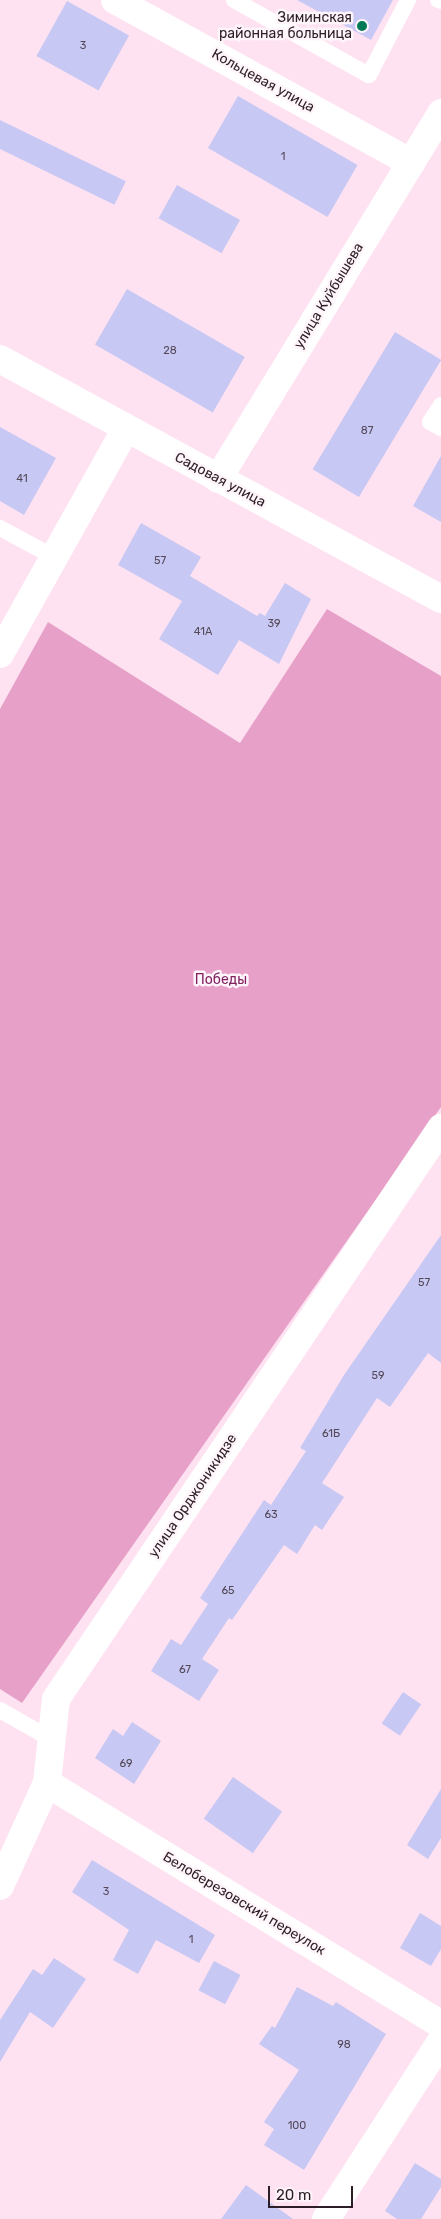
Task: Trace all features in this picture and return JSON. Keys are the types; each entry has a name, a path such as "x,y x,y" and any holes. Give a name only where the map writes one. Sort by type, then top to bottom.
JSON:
{"street":[{"name":"Кольцевая улица","path":"115,0 411,163"},
{"name":"улица Куйбышева","path":"218,479 441,113"},
{"name":"Садовая улица","path":"0,359 441,599"},
{"path":"0,654 126,429"},
{"name":"улица Орджоникидзе","path":"0,1886 47,1783 49,1738 56,1699 441,1128"},
{"name":"Белоберезовский переулок","path":"47,1783 441,2024"},
{"path":"326,2219 441,2042"}],"lane":[{"path":"234,0 369,75 408,0"},
{"path":"441,406 430,422 441,428"},
{"path":"0,528 54,557"},
{"path":"0,1710 49,1738"}],"green space":[{"name":"Победы","path":"327,609 441,676 441,1107 22,1703 0,1689 0,709 48,622 240,743"}],"building":[{"name":"Зиминская районная больница","path":"297,0 393,0 371,40"},
{"path":"67,1 129,35 99,91 36,56"},
{"path":"238,96 358,165 328,217 208,148"},
{"path":"0,120 126,181 114,205 0,149"},
{"path":"177,185 240,220 222,253 159,218"},
{"path":"127,289 245,357 213,412 95,344"},
{"path":"395,332 441,360 359,497 313,469"},
{"path":"0,427 56,458 24,515 0,501"},
{"path":"441,456 441,522 413,506"},
{"path":"141,523 201,557 190,576 257,616 260,613 265,616 285,583 311,599 279,664 239,640 218,675 159,639 182,601 118,565"},
{"path":"441,1235 441,1363 428,1353 390,1407 377,1398 322,1483 344,1497 322,1530 315,1525 297,1554 284,1545 232,1620 229,1618 202,1659 219,1670 199,1701 151,1671 171,1639 181,1645 208,1604 200,1598 264,1500 271,1505 306,1451 300,1448 344,1375"},
{"path":"403,1692 421,1704 400,1736 382,1724"},
{"path":"132,1722 161,1741 134,1784 95,1758 113,1729 123,1736"},
{"path":"233,1777 282,1811 253,1853 204,1819"},
{"path":"441,1789 441,1838 428,1859 407,1845"},
{"path":"92,1860 215,1935 199,1963 156,1940 138,1974 113,1960 129,1930 72,1892"},
{"path":"420,1913 441,1926 441,1949 431,1966 400,1948"},
{"path":"54,1958 86,1979 53,2028 30,2012 0,2062 0,2020 33,1969 42,1975"},
{"path":"214,1961 240,1975 225,2004 199,1990"},
{"path":"297,1987 333,2006 336,2002 386,2034 304,2170 264,2145 274,2129 264,2122 299,2070 259,2044 272,2026 275,2028"},
{"path":"415,2163 441,2179 441,2187 421,2219 397,2219 385,2211"},
{"path":"246,2185 293,2219 221,2219"}],"place":[{"name":"Зиминская районная больница","path":"362,26"}]}
